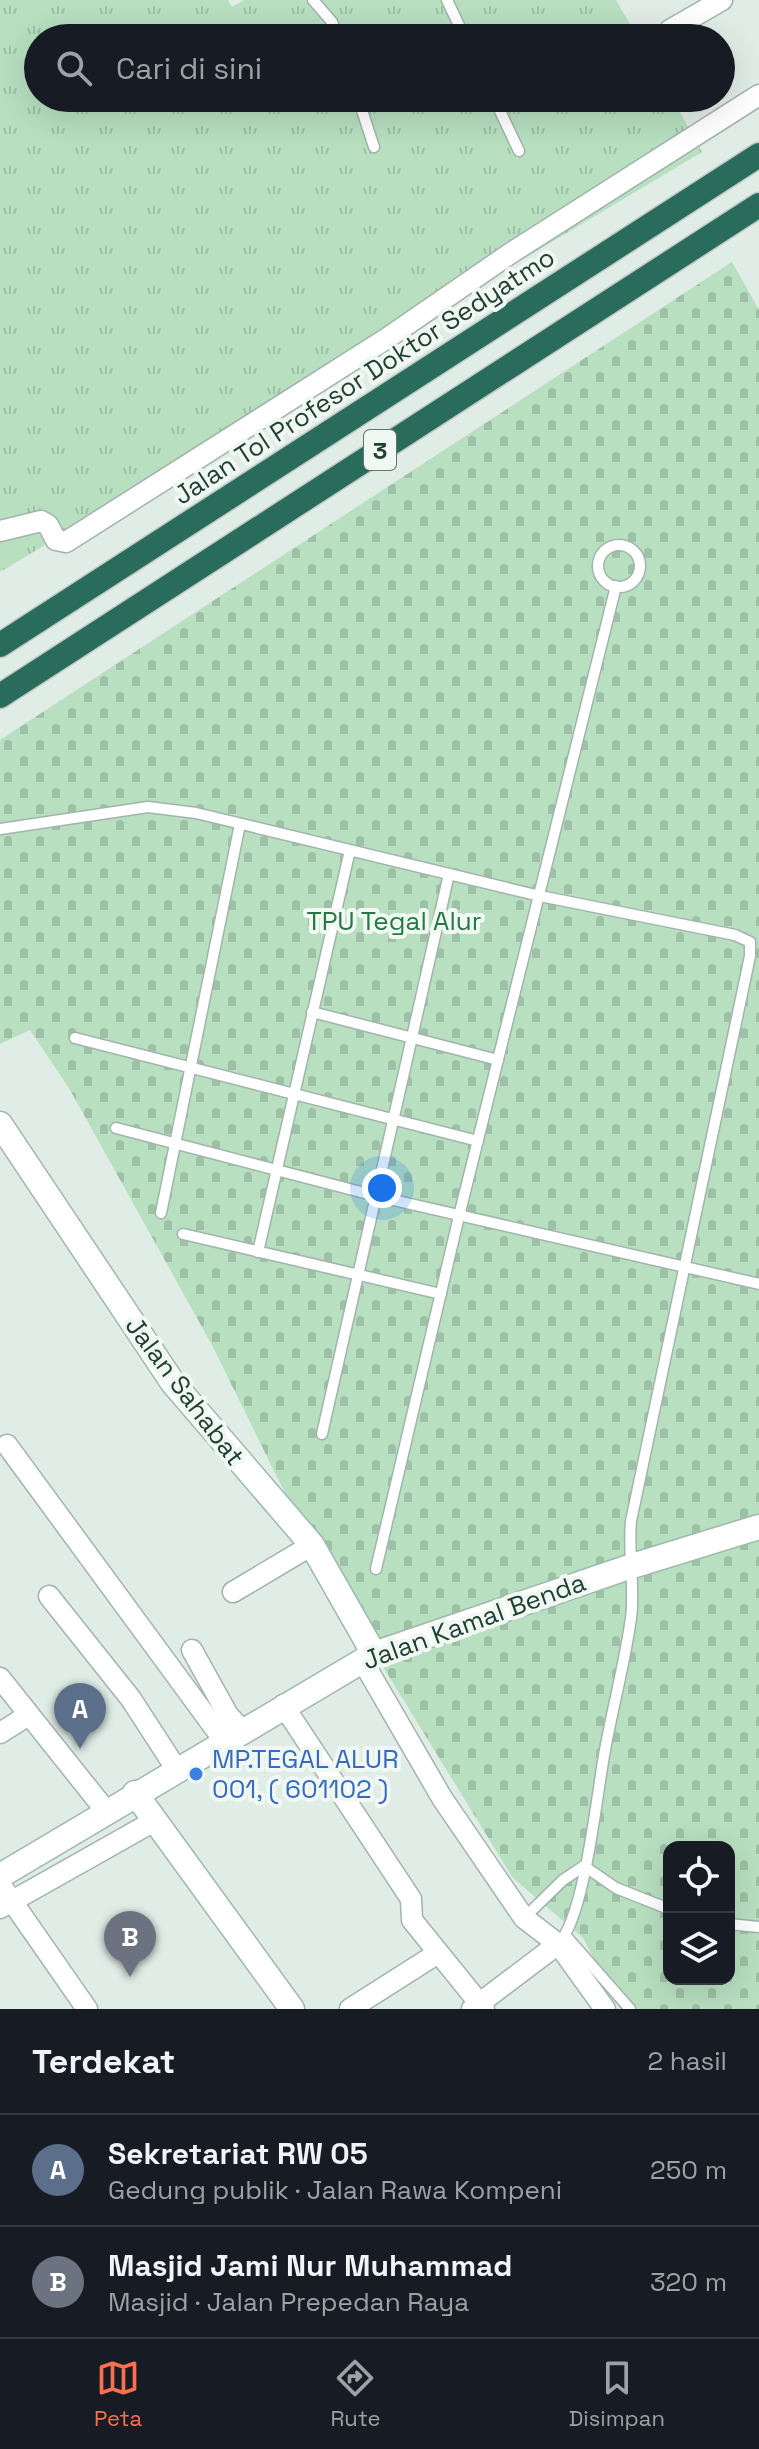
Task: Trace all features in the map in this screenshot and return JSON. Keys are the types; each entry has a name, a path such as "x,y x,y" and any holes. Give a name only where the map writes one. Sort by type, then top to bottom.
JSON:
{"highway":[{"name":"Jalan Tol Profesor Doktor Sedyatmo","path":"0,645 759,155"},
{"name":"3","path":"0,696 759,205"}],"street":[{"path":"680,24 722,0"},
{"path":"735,110 759,95"},
{"path":"0,531 41,521 48,525 56,540 66,542 386,339 511,253 732,112"},
{"name":"Jalan Sahabat","path":"0,1124 173,1383 312,1545 370,1667"},
{"path":"7,1445 234,1736"},
{"name":"Jalan Kamal Benda","path":"4,1892 106,1811 146,1807 177,1770 234,1736 290,1714 370,1667 759,1527"},
{"path":"233,1592 312,1545"},
{"path":"49,1596 131,1699 177,1770"},
{"path":"192,1650 228,1715 234,1736"},
{"path":"370,1667 442,1798 529,1912 562,1940 605,2009"},
{"path":"0,1678 27,1716 106,1811"},
{"path":"290,1714 411,1899 412,1920 478,2007 562,1940"},
{"path":"0,1733 27,1716"},
{"path":"87,2009 4,1892 146,1807 292,2009"},
{"path":"350,2009 438,1953"}],"lane":[{"path":"313,0 333,24"},
{"path":"447,0 458,24"},
{"path":"363,112 374,147"},
{"path":"501,112 519,151"},
{"path":"622,545 638,558 639,572 630,583 616,586 603,579 598,566 603,553 622,545"},
{"path":"376,1569 459,1216 616,586"},
{"path":"0,829 148,807 196,813 540,896 735,935 752,946 631,1521 629,1574 632,1600 584,1866 562,1940 630,2009"},
{"path":"161,1213 240,824"},
{"path":"258,1252 350,850"},
{"path":"322,1434 449,874"},
{"path":"312,1012 498,1060"},
{"path":"75,1038 478,1141"},
{"path":"116,1128 376,1196 759,1284"},
{"path":"183,1234 441,1294"},
{"path":"584,1866 616,1888 663,1907"},
{"path":"529,1912 584,1866"},
{"path":"735,1925 759,1927"}],"green space":[{"path":"0,0 228,0 232,7 244,0 616,0 630,24 24,24 24,112 680,112 702,152 0,572"},
{"name":"TPU Tegal Alur","path":"732,262 759,310 759,2009 620,2009 583,1938 513,1878 321,1566 212,1345 69,1088 30,1030 0,1044 0,740"}],"place":[{"name":"Sekretariat RW 05","path":"80,1749"},
{"name":"MP.TEGAL ALUR 001, ( 601102 )","path":"196,1774"},
{"name":"Masjid Jami Nur Muhammad","path":"130,1977"}]}
